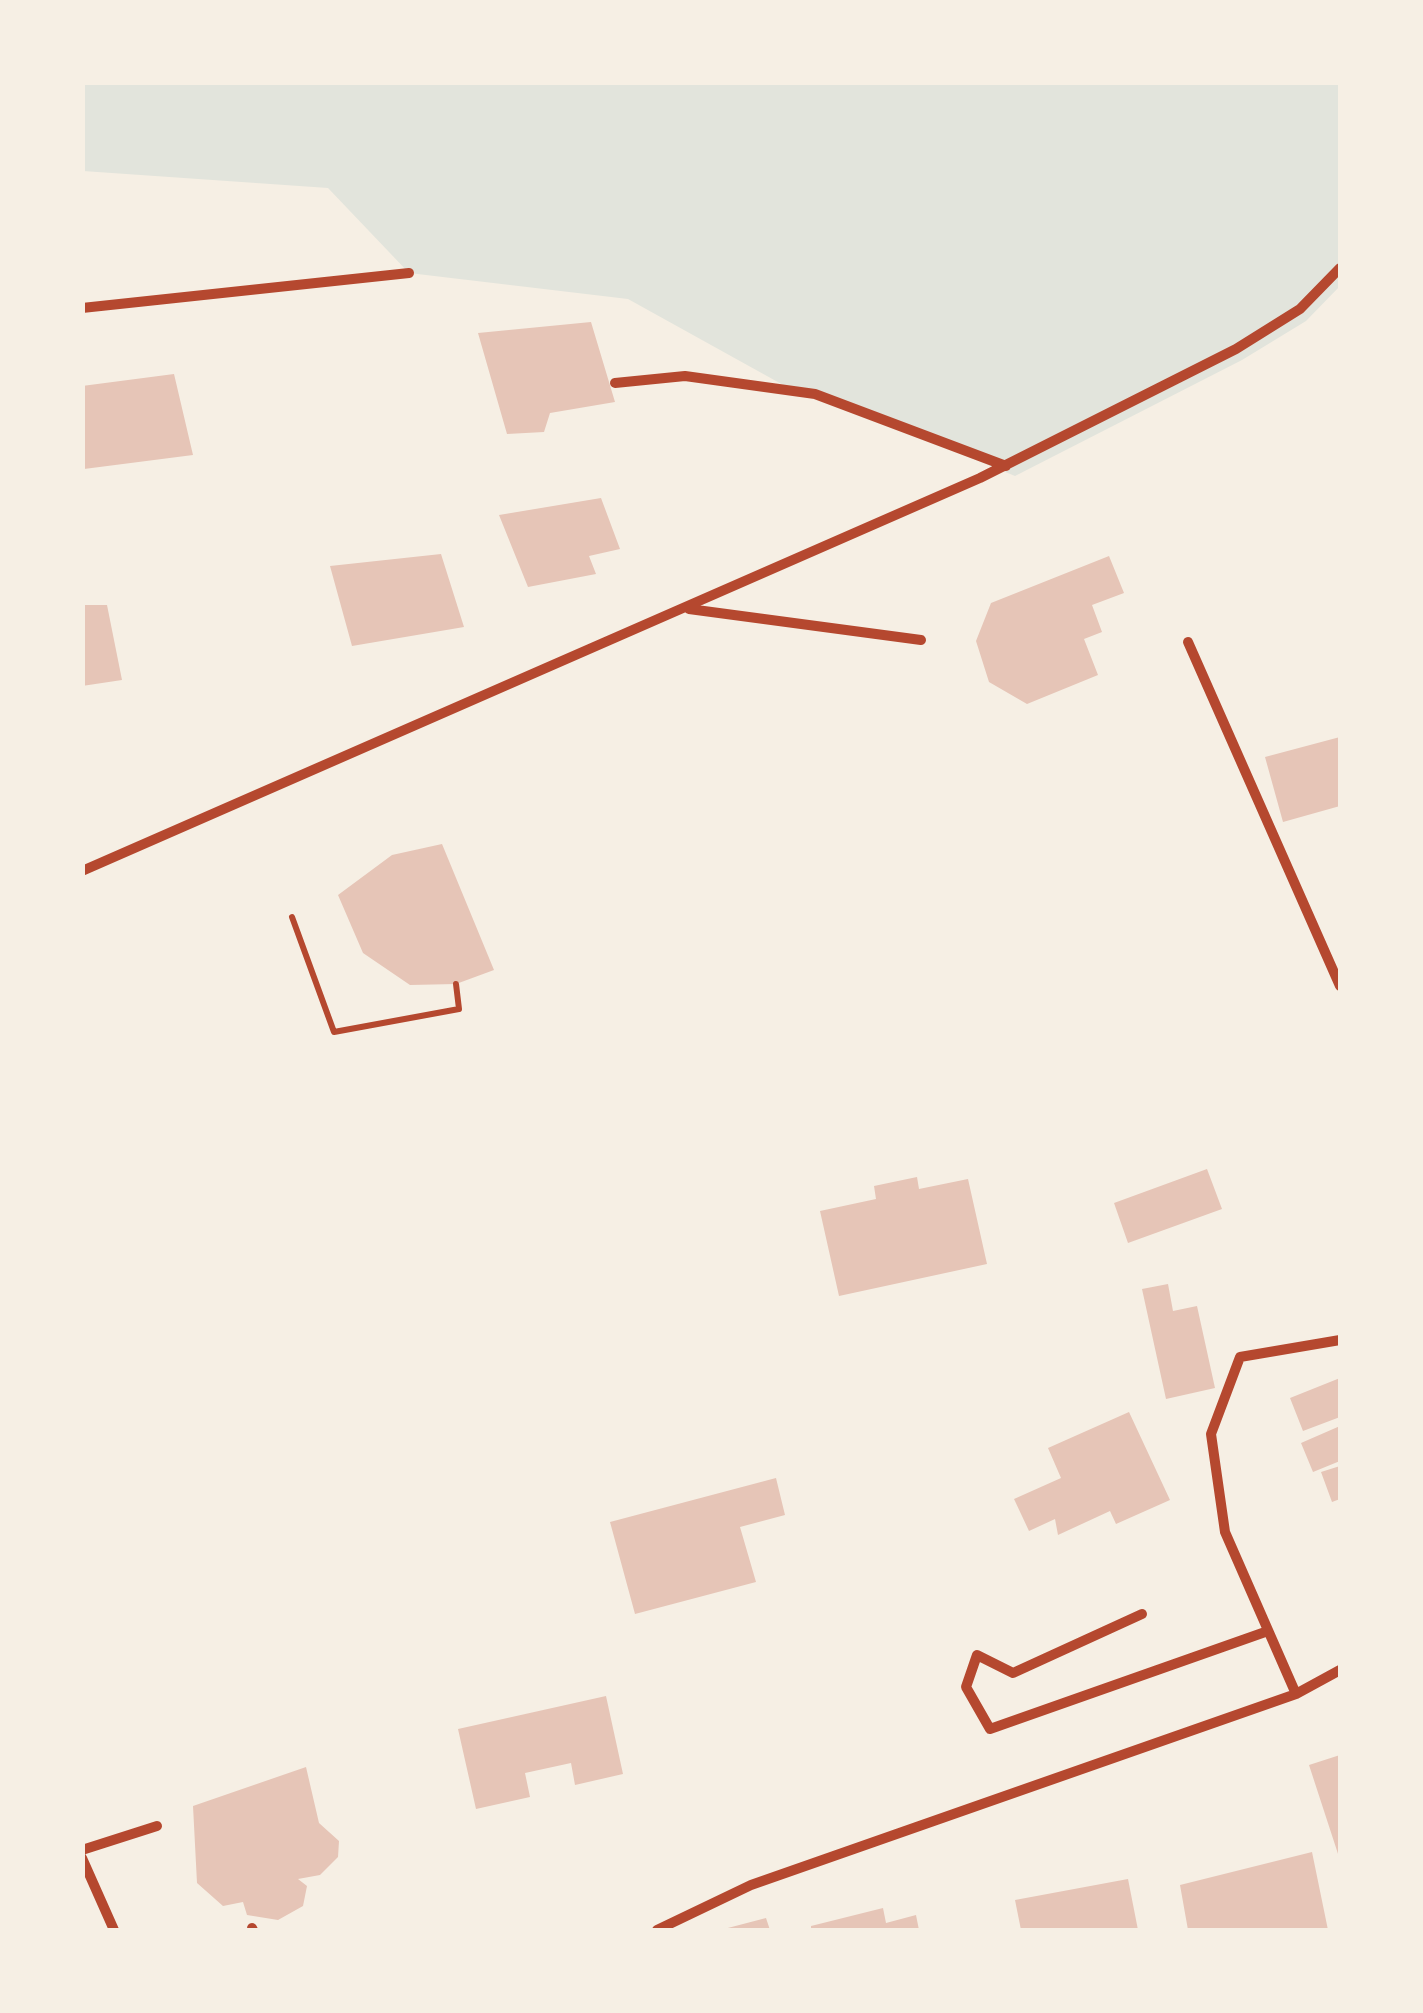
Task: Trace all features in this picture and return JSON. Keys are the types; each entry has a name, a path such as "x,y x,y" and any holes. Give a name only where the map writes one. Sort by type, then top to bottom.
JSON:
{"street":[{"path":"82,871 1006,466 1236,349 1300,309 1340,268"},
{"path":"82,308 409,272"},
{"path":"615,383 685,376 815,394 1006,466"},
{"path":"688,608 921,640"},
{"path":"1188,642 1340,986"},
{"path":"1296,1694 1224,1532 1210,1434 1240,1357 1340,1340"},
{"path":"1142,1614 1013,1672 977,1655 966,1688 990,1729 1268,1631"},
{"path":"656,1930 751,1885 1296,1694 1340,1670"},
{"path":"82,1850 157,1826"},
{"path":"82,1858 114,1930"}],"path":[{"path":"292,917 334,1032 458,1009 456,984"}],"shaded area":[{"path":"82,83 1340,83 1340,286 1306,321 1242,360 1015,476 815,394 794,391 628,299 409,273 328,188 83,171"}],"building":[{"path":"591,322 615,402 550,413 544,432 507,434 478,333"},
{"path":"174,374 193,455 84,469 82,386"},
{"path":"601,498 620,549 589,556 596,574 528,587 499,515"},
{"path":"441,554 464,627 352,646 330,566"},
{"path":"1109,556 1124,593 1092,605 1102,632 1084,639 1098,675 1027,704 989,682 976,641 991,603"},
{"path":"82,605 107,605 122,680 82,686"},
{"path":"1340,737 1340,806 1283,822 1265,757"},
{"path":"442,844 494,970 456,984 410,985 363,953 338,895 392,855"},
{"path":"1207,1169 1222,1209 1128,1243 1114,1203"},
{"path":"917,1177 919,1189 968,1179 987,1264 839,1296 820,1211 876,1199 874,1186"},
{"path":"1168,1284 1173,1311 1197,1306 1215,1388 1166,1399 1142,1289"},
{"path":"1340,1378 1340,1417 1303,1431 1290,1398"},
{"path":"1129,1412 1170,1500 1116,1524 1110,1511 1058,1535 1055,1519 1029,1531 1014,1499 1061,1478 1048,1448"},
{"path":"1340,1426 1340,1461 1313,1472 1301,1443"},
{"path":"1340,1466 1340,1499 1332,1502 1321,1472"},
{"path":"776,1478 785,1515 740,1527 756,1582 635,1614 610,1522"},
{"path":"606,1696 623,1774 575,1785 571,1763 525,1773 530,1797 476,1809 458,1729"},
{"path":"1340,1755 1340,1860 1309,1765"},
{"path":"306,1767 319,1823 339,1841 338,1857 320,1875 298,1879 307,1886 303,1906 278,1920 247,1915 243,1902 223,1906 197,1883 193,1806"},
{"path":"1312,1852 1328,1930 1188,1930 1180,1885"},
{"path":"1128,1879 1138,1930 1021,1930 1015,1900"},
{"path":"883,1908 886,1923 916,1915 919,1930 811,1930 811,1926"},
{"path":"766,1918 770,1930 724,1930 724,1929"}]}
